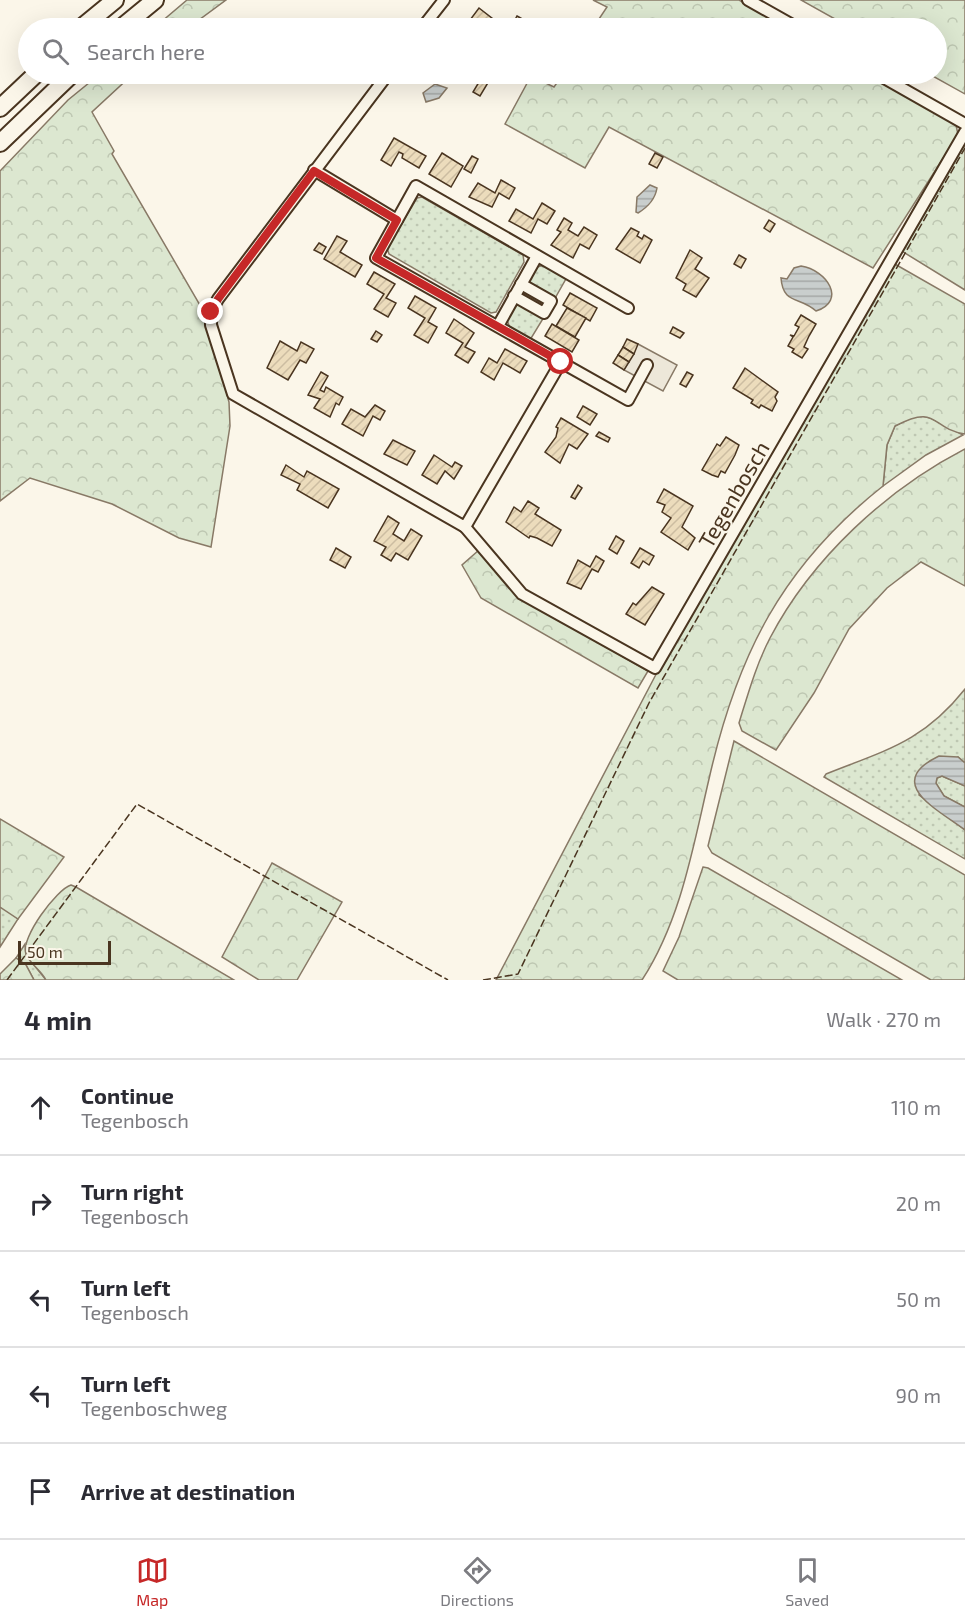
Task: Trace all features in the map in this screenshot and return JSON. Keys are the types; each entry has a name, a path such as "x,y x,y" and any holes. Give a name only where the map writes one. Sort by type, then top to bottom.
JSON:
{"main road":[{"path":"93,18 115,0"},
{"path":"133,18 155,0"},
{"path":"0,108 25,84"},
{"path":"0,143 62,84"}],"street":[{"path":"430,18 444,0"},
{"path":"748,0 780,18"},
{"path":"380,84 314,171 397,220"},
{"path":"895,84 965,124"},
{"name":"Tegenbosch","path":"314,171 218,299 211,312 211,325 233,394 465,527 522,594 655,668 965,132"},
{"path":"628,308 416,186 376,258 628,400 647,364"},
{"path":"498,326 537,256"},
{"path":"514,296 544,313 551,301 521,284"},
{"path":"465,527 561,362"}],"green space":[{"path":"187,0 226,0 202,18 166,18"},
{"path":"593,0 739,0 771,18 600,18 607,7"},
{"path":"801,0 965,0 965,94 947,84 947,18 833,18"},
{"path":"88,84 122,84 92,112 114,151 112,154 204,312 229,402 230,426 211,547 179,538 112,504 30,478 0,501 0,171 68,100"},
{"path":"527,84 548,84 554,87 556,84 886,84 956,124 958,135 873,268 609,127 585,168 505,124"},
{"path":"965,139 965,290 900,250"},
{"path":"422,197 523,255 524,262 496,312 491,313 389,254 387,248 417,198"},
{"path":"893,263 965,304 965,434 927,417 909,420 895,426 887,445 883,486 848,516 817,548 791,581 769,616 750,653 720,734 691,857 676,908 667,933 642,980 496,980 663,661"},
{"path":"545,265 567,277 554,300 530,286 529,281 537,267"},
{"path":"520,304 544,317 530,340 510,328 507,320 515,306"},
{"path":"917,415 931,418 963,435 926,455 883,486 887,445 895,426"},
{"path":"965,449 965,586 921,562 887,588 849,629 814,693 776,750 742,731 739,723 770,638 807,580 829,554 880,506 907,485"},
{"path":"479,550 520,598 648,671 638,688 481,598 462,565"},
{"path":"965,689 965,763 958,757 919,795 965,830 965,859 824,777 826,774 885,751 918,733 949,707"},
{"path":"734,741 965,875 965,980 931,980 712,853 708,846"},
{"path":"942,776 965,786 965,807 944,796 936,784 937,778"},
{"path":"0,819 64,857 18,919 0,907"},
{"path":"272,863 342,902 297,980 259,980 222,957"},
{"path":"703,867 902,980 678,980 663,971 679,937"},
{"path":"71,885 234,980 46,980 32,964 26,954 26,947 41,915 57,895"},
{"path":"2,906 18,919 0,947 0,907"},
{"path":"25,944 26,955 46,980 34,980 26,965 16,958"},
{"path":"16,958 26,965 34,980 0,980 0,974"}],"shaded area":[{"path":"435,84 447,88 439,98 426,102 423,93"},
{"path":"650,185 657,188 655,196 648,206 638,213 636,212 637,197"},
{"path":"801,266 819,273 830,286 832,293 830,300 816,311 793,299 782,287 781,278 787,279 794,268"},
{"path":"638,344 677,365 663,391 624,370"},
{"path":"939,756 958,757 965,763 965,786 942,776 937,778 936,783 944,796 965,807 965,830 930,804 915,786 915,776 923,766"}],"building":[{"path":"479,8 492,18 472,18"},
{"path":"478,84 487,84 480,96 473,92"},
{"path":"394,138 426,156 419,168 402,158 403,154 399,152 391,166 381,160"},
{"path":"442,153 463,166 451,187 429,174"},
{"path":"655,153 663,157 657,168 649,164"},
{"path":"472,156 478,159 471,173 464,169"},
{"path":"501,180 515,188 509,199 499,193 492,207 469,197 478,183 495,193"},
{"path":"542,203 555,211 547,224 538,219 531,233 509,221 516,209 533,219"},
{"path":"564,218 572,223 568,230 578,236 584,227 597,235 589,249 580,244 573,258 551,245 561,232 557,230"},
{"path":"769,220 775,224 770,232 764,228"},
{"path":"631,228 639,232 637,236 642,239 644,235 652,240 640,263 616,249"},
{"path":"337,236 347,241 340,252 362,265 355,277 324,259"},
{"path":"319,243 326,247 322,254 314,250"},
{"path":"690,250 702,258 695,269 709,278 696,297 683,290 686,284 676,278"},
{"path":"739,255 746,259 741,268 734,264"},
{"path":"374,272 395,284 386,298 396,303 388,317 374,309 384,294 367,284"},
{"path":"570,293 597,308 590,321 563,305"},
{"path":"415,296 436,308 428,322 437,327 428,343 414,335 425,318 408,308"},
{"path":"567,308 586,318 575,337 556,326"},
{"path":"801,315 816,324 804,347 808,349 802,358 792,352 794,349 788,346 793,337 790,335 794,336 799,327 795,325"},
{"path":"454,319 474,333 465,347 475,352 468,363 455,355 463,343 446,333"},
{"path":"552,324 579,340 572,352 545,336"},
{"path":"673,327 684,333 680,338 670,333"},
{"path":"376,331 382,335 377,342 371,339"},
{"path":"627,339 638,344 634,354 623,347"},
{"path":"280,341 297,351 301,342 314,349 306,363 300,360 288,380 267,368"},
{"path":"623,347 634,354 629,362 618,355"},
{"path":"505,349 527,361 520,373 503,363 494,380 481,372 489,358 497,363"},
{"path":"618,355 629,362 624,370 613,363"},
{"path":"745,368 778,392 772,411 761,405 759,408 751,403 753,400 733,388"},
{"path":"321,372 328,376 320,390 324,392 326,387 343,397 339,405 336,403 330,417 314,408 320,399 308,395"},
{"path":"687,372 693,375 686,387 680,384"},
{"path":"375,405 385,411 380,420 373,416 363,436 342,424 351,409 365,417"},
{"path":"583,406 597,414 590,425 577,417"},
{"path":"561,418 588,434 577,449 569,444 560,463 545,452 556,437 558,428 556,427"},
{"path":"599,432 610,438 608,442 596,436"},
{"path":"726,437 739,445 725,473 721,471 718,477 702,470 717,444 720,446"},
{"path":"393,440 415,451 407,465 384,454"},
{"path":"434,455 452,467 455,462 462,466 454,479 445,471 437,484 422,475"},
{"path":"286,465 304,477 307,471 339,489 328,508 297,490 300,484 281,475"},
{"path":"578,485 582,488 575,499 571,497"},
{"path":"664,489 693,506 682,527 695,538 688,550 661,532 671,518 662,512 665,505 657,502"},
{"path":"528,501 539,508 535,514 561,530 552,546 537,538 530,536 529,538 506,522 514,507 521,512"},
{"path":"388,516 399,523 393,534 404,541 411,529 422,536 408,560 396,553 391,561 381,555 386,547 374,541"},
{"path":"616,536 624,541 617,554 609,549"},
{"path":"336,548 351,557 345,568 330,560"},
{"path":"640,548 654,556 649,565 643,561 639,568 631,563"},
{"path":"596,556 604,561 598,572 592,569 581,589 567,583 578,560 590,567"},
{"path":"652,587 664,594 645,625 626,614 633,603 636,605"}],"fence":[{"path":"483,980 518,974 649,703 965,148"},
{"path":"7,980 137,804 448,980"}],"route":[{"path":"211,312 218,299 314,171 397,220 376,258 561,362"}]}
